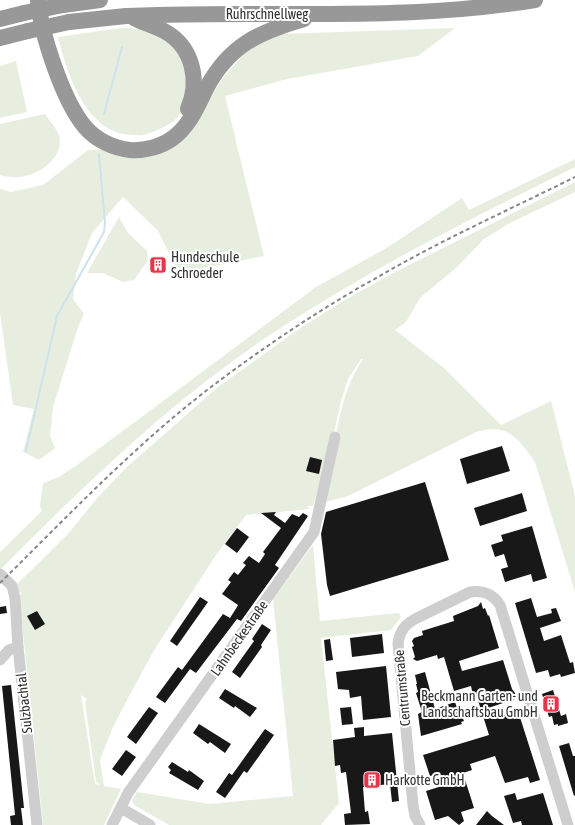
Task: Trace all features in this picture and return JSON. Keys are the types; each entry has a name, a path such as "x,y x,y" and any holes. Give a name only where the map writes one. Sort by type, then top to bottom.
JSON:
{"highway":[{"path":"38,0 41,22 53,60 65,91 78,117 85,127 103,141 114,147 137,150 160,145 180,132 189,122 221,65 240,45 272,29 321,14"},
{"path":"45,0 48,20 62,64 84,113 91,122 105,134 126,142 136,143 158,138 176,126 189,108 194,91 194,82 190,62 180,44 174,37 156,27 126,16"},
{"path":"0,19 24,12 100,0"},
{"name":"Ruhrschnellweg","path":"0,38 69,22 126,16 237,13 321,14 454,10 535,0"}],"street":[{"name":"Lahnbeckestraße","path":"112,825 128,793 314,532 335,437"},
{"name":"Sulzbachtal","path":"0,574 9,582 14,591 18,647 38,825"},
{"name":"Centrumstraße","path":"420,825 415,816 411,788 398,643 400,632 408,623 415,619 470,592 478,591 488,593 496,598 500,605 568,825"},
{"path":"0,660 9,650 18,647"},
{"path":"121,808 150,825"}],"green space":[{"path":"120,28 131,28 153,32 164,37 172,43 178,51 185,70 187,92 180,115 168,125 146,135 133,135 117,132 103,125 91,114 82,100 67,68 58,37"},
{"path":"455,28 418,56 287,79 225,96 264,256 179,273 158,231 123,197 92,233 76,274 73,299 84,314 78,327 53,407 50,436 55,448 39,460 23,452 34,409 13,405 0,313 0,189 11,192 43,185 88,150 110,149 145,153 203,108 223,78 248,49 281,34"},
{"path":"16,61 27,112 0,118 0,66"},
{"path":"45,114 57,130 60,137 59,149 50,163 36,172 20,177 0,175 0,124"},
{"path":"575,159 575,167 462,224 388,264 315,306 241,355 204,382 133,442 65,505 0,570 0,552 42,511 40,506 43,483 59,477 77,465 316,287 385,249 462,198 469,210"},
{"path":"575,182 575,192 510,223 484,239 457,267 420,298 406,322 395,330 444,368 501,425 551,401 575,496 575,592 535,462 517,440 504,431 487,430 476,432 348,496 326,502 337,428 347,390 363,359 361,359 348,379 341,401 328,459 313,506 307,506 310,509 246,515 216,555 153,652 113,727 100,760 104,786 121,789 104,825 43,825 19,595 22,594 14,587 68,534 98,497 127,467 218,387 296,331 343,301 397,271","holes":["81,695 87,699 85,703 96,781 100,785 95,784"]},
{"name":"Hundeschule Schroeder","path":"119,217 128,233 147,251 148,260 134,280 123,282 103,273 87,273"},
{"path":"313,545 320,621 399,613 401,617 391,630 321,638 339,803 321,825 169,825 134,805 132,800 137,792 209,804 293,796 273,599"}],"building":[{"name":"Hundeschule Schroeder","path":"158,257 165,262 158,273 151,268"},
{"path":"502,446 510,471 467,484 460,459"},
{"path":"310,457 322,460 319,474 306,471"},
{"path":"425,482 449,560 330,596 327,585 321,534 326,512"},
{"path":"522,493 527,511 480,526 474,508"},
{"path":"276,512 274,515 285,523 292,514 299,517 303,513 308,516 275,565 279,568 241,621 237,619 196,673 190,669 165,703 156,697 178,667 182,670 223,614 230,618 237,607 238,605 222,594 231,582 228,580 234,572 238,575 246,565 243,563 249,556 259,563 265,554 263,552 281,528 261,513"},
{"path":"532,526 547,578 533,582 531,574 505,582 501,569 508,567 504,554 495,557 491,545 503,541 501,535"},
{"path":"237,528 249,537 237,553 225,544"},
{"path":"200,597 208,602 177,646 170,641"},
{"path":"531,598 537,617 552,613 551,609 556,608 561,621 540,628 544,641 561,635 570,663 573,662 575,673 561,677 560,674 550,677 548,670 536,673 515,603"},
{"path":"481,602 483,609 485,608 488,616 489,615 499,648 459,661 462,671 503,660 512,689 515,693 515,699 488,708 491,719 518,711 540,780 530,783 528,777 505,783 495,756 470,764 472,770 463,773 474,808 461,812 464,821 459,825 448,816 435,820 426,791 442,786 438,774 430,776 423,755 489,735 476,694 473,695 471,686 454,691 444,657 438,659 437,655 417,661 413,659 415,657 412,641 414,638 423,635 422,631 454,621 453,616 478,606"},
{"path":"6,606 7,613 0,614 0,607"},
{"path":"37,611 45,624 35,630 27,616"},
{"path":"262,624 271,630 261,645 262,647 240,678 232,672 254,641 252,639"},
{"path":"382,634 384,653 352,657 350,638"},
{"path":"330,639 333,660 326,661 324,640"},
{"path":"386,666 391,717 363,720 361,696 350,698 349,690 338,689 336,672"},
{"path":"425,672 435,709 455,702 460,717 462,716 464,721 461,722 462,724 421,736 418,714 422,712 416,693 418,692 415,675"},
{"path":"11,685 24,808 21,808 23,825 11,825 10,816 15,815 2,686"},
{"path":"225,689 257,708 250,717 235,706 234,708 219,698"},
{"name":"Beckmann Garten- und Landschaftsbau GmbH","path":"553,690 561,716 566,714 568,723 558,726 558,724 554,725 552,716 549,717 542,694"},
{"path":"149,707 158,713 136,744 127,737"},
{"path":"351,707 353,724 342,725 340,708"},
{"path":"199,724 231,744 225,753 210,742 208,744 193,733"},
{"path":"364,727 364,736 392,733 399,801 392,802 390,784 363,787 365,812 368,811 370,824 345,825 344,814 351,813 346,772 341,773 340,765 335,766 333,740 355,737 354,728"},
{"path":"265,729 274,735 247,773 244,771 225,798 216,792 229,773 232,775"},
{"path":"569,743 573,756 575,756 574,796 559,746"},
{"path":"126,750 136,757 122,776 112,769"},
{"path":"172,762 188,772 189,770 204,781 198,790 169,773 171,770 168,767"},
{"path":"515,793 517,800 543,793 553,825 522,825 521,821 513,823 504,796"},
{"path":"487,811 492,816 504,825 476,825"}],"waterway":[{"path":"104,114 122,47"},
{"path":"26,451 57,316 104,232 105,223 99,154"}],"railway":[{"path":"0,583 129,457 183,409 251,357 314,315 402,263 575,177"}],"place":[{"name":"Hundeschule Schroeder","path":"158,265"},
{"name":"Beckmann Garten- und Landschaftsbau GmbH","path":"551,704"},
{"name":"Harkotte GmbH","path":"372,780"}]}
